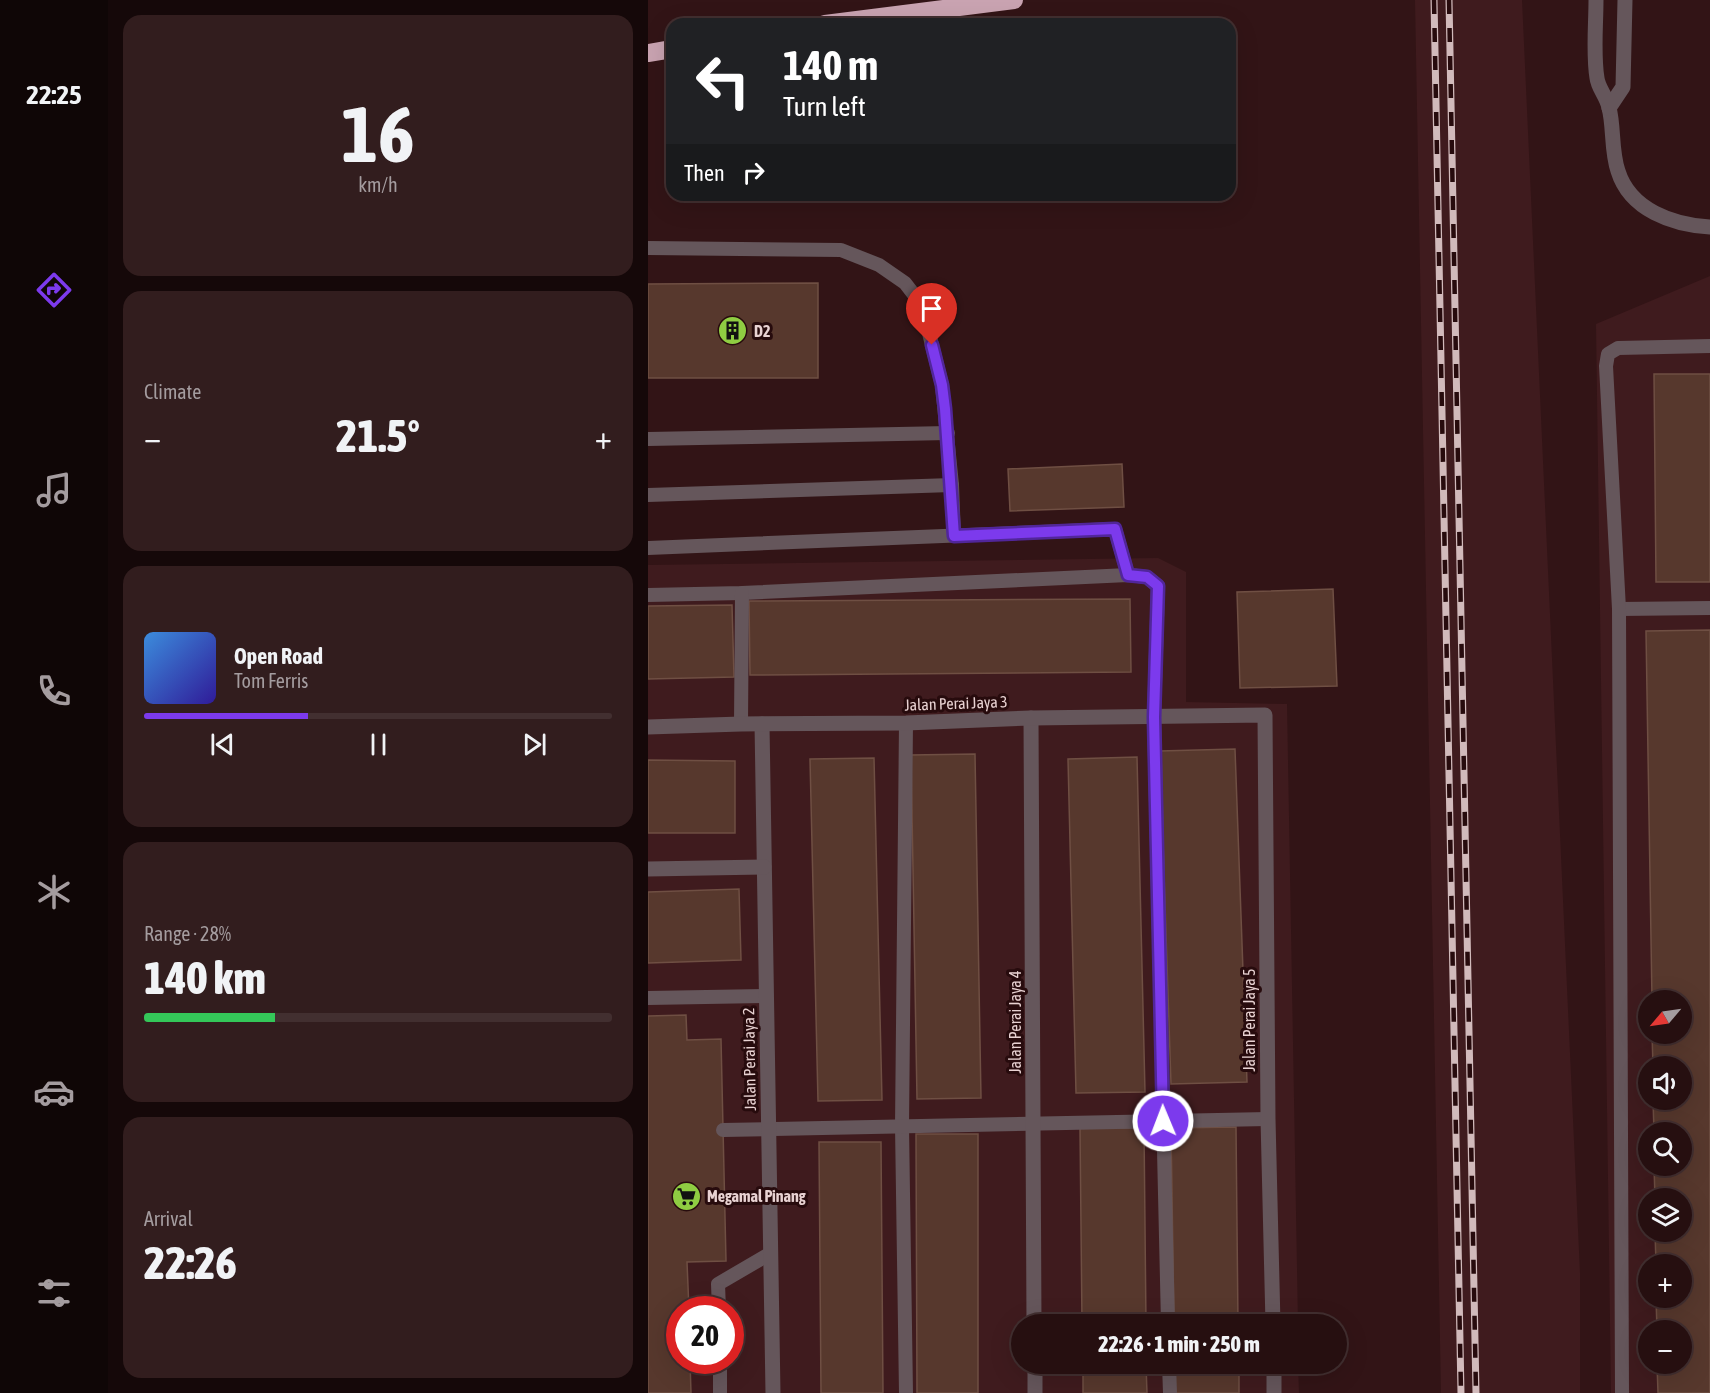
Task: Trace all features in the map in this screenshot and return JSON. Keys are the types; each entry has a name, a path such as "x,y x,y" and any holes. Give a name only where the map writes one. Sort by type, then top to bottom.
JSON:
{"highway":[{"path":"872,18 1014,0"},
{"path":"648,54 666,50"}],"street":[{"path":"1596,0 1597,80 1610,108 1611,137 1618,173 1634,198 1658,216 1679,223 1710,227"},
{"path":"1610,108 1623,87 1625,0"},
{"name":"Jalan Perai Jaya 3","path":"648,727 1265,715"},
{"name":"Jalan Perai Jaya 5","path":"1265,715 1268,1119 1273,1314"},
{"name":"Jalan Perai Jaya 4","path":"1031,718 1035,1314"},
{"name":"Jalan Perai Jaya 2","path":"762,724 773,1393"},
{"path":"648,869 764,867"},
{"path":"1035,1374 1035,1393"},
{"path":"1274,1374 1274,1393"}],"lane":[{"path":"648,249 841,250 879,265 905,283 922,305 942,385 948,433 954,536"},
{"path":"1622,1393 1619,609 1606,366 1608,354 1618,348 1710,346"},
{"path":"648,439 948,433"},
{"path":"648,495 952,485"},
{"path":"648,548 1115,529 1128,575"},
{"path":"648,596 742,594 1128,575 1147,577 1158,586 1154,717 1168,1314"},
{"path":"741,724 742,594"},
{"path":"1619,609 1710,608"},
{"path":"906,723 902,1126 906,1393"},
{"path":"648,998 766,996"},
{"path":"723,1130 1268,1119"},
{"path":"718,1296 718,1284 771,1253"},
{"path":"720,1374 720,1393"},
{"path":"1169,1374 1170,1393"}],"shaded area":[{"path":"1415,0 1522,0 1580,1273 1580,1393 1441,1393"},
{"path":"1710,276 1710,1393 1611,1393 1596,324"},
{"path":"1158,558 1186,572 1186,702 1287,704 1298,1314 1011,1314 1011,1374 1298,1374 1299,1393 648,1393 648,565"}],"building":[{"name":"D2","path":"818,283 818,378 648,378 648,284"},
{"path":"1654,374 1710,374 1710,582 1656,582"},
{"path":"1122,464 1124,507 1010,511 1008,469"},
{"path":"1333,589 1337,686 1240,688 1237,592"},
{"path":"1130,599 1131,672 750,675 749,601"},
{"path":"732,605 734,677 648,679 648,606"},
{"path":"1710,630 1710,1393 1658,1393 1657,1374 1692,1374 1692,1320 1657,1320 1656,1308 1692,1308 1692,1254 1656,1254 1655,1242 1692,1242 1692,1188 1655,1188 1654,1176 1692,1176 1692,1122 1654,1122 1653,1110 1692,1110 1692,1056 1653,1056 1652,1044 1692,1044 1692,990 1652,990 1646,631"},
{"path":"1235,749 1247,1082 1171,1084 1160,751"},
{"path":"975,754 981,1098 917,1099 911,755"},
{"path":"1137,757 1145,1092 1076,1093 1068,759"},
{"path":"874,758 882,1100 818,1101 810,759"},
{"path":"648,760 735,761 735,833 648,833"},
{"path":"739,889 741,960 648,963 648,892"},
{"name":"Megamal Pinang","path":"686,1015 687,1040 721,1039 726,1261 687,1262 688,1296 666,1296 666,1374 690,1374 691,1393 648,1393 648,1016"},
{"path":"1236,1127 1238,1314 1174,1314 1171,1128"},
{"path":"1080,1128 1144,1128 1146,1314 1082,1314"},
{"path":"916,1134 978,1134 978,1393 917,1393"},
{"path":"819,1142 881,1142 883,1393 821,1393"},
{"path":"1083,1374 1146,1374 1147,1393 1083,1393"},
{"path":"1174,1374 1239,1374 1239,1393 1175,1393"}],"railway":[{"path":"1434,0 1461,1393"},
{"path":"1449,0 1476,1393"}],"place":[{"name":"D2","path":"733,331"},
{"name":"Megamal Pinang","path":"686,1196"}],"route":[{"path":"932,345 942,385 948,433 954,536 1115,529 1128,575 1147,577 1158,586 1154,717 1163,1121"}]}
